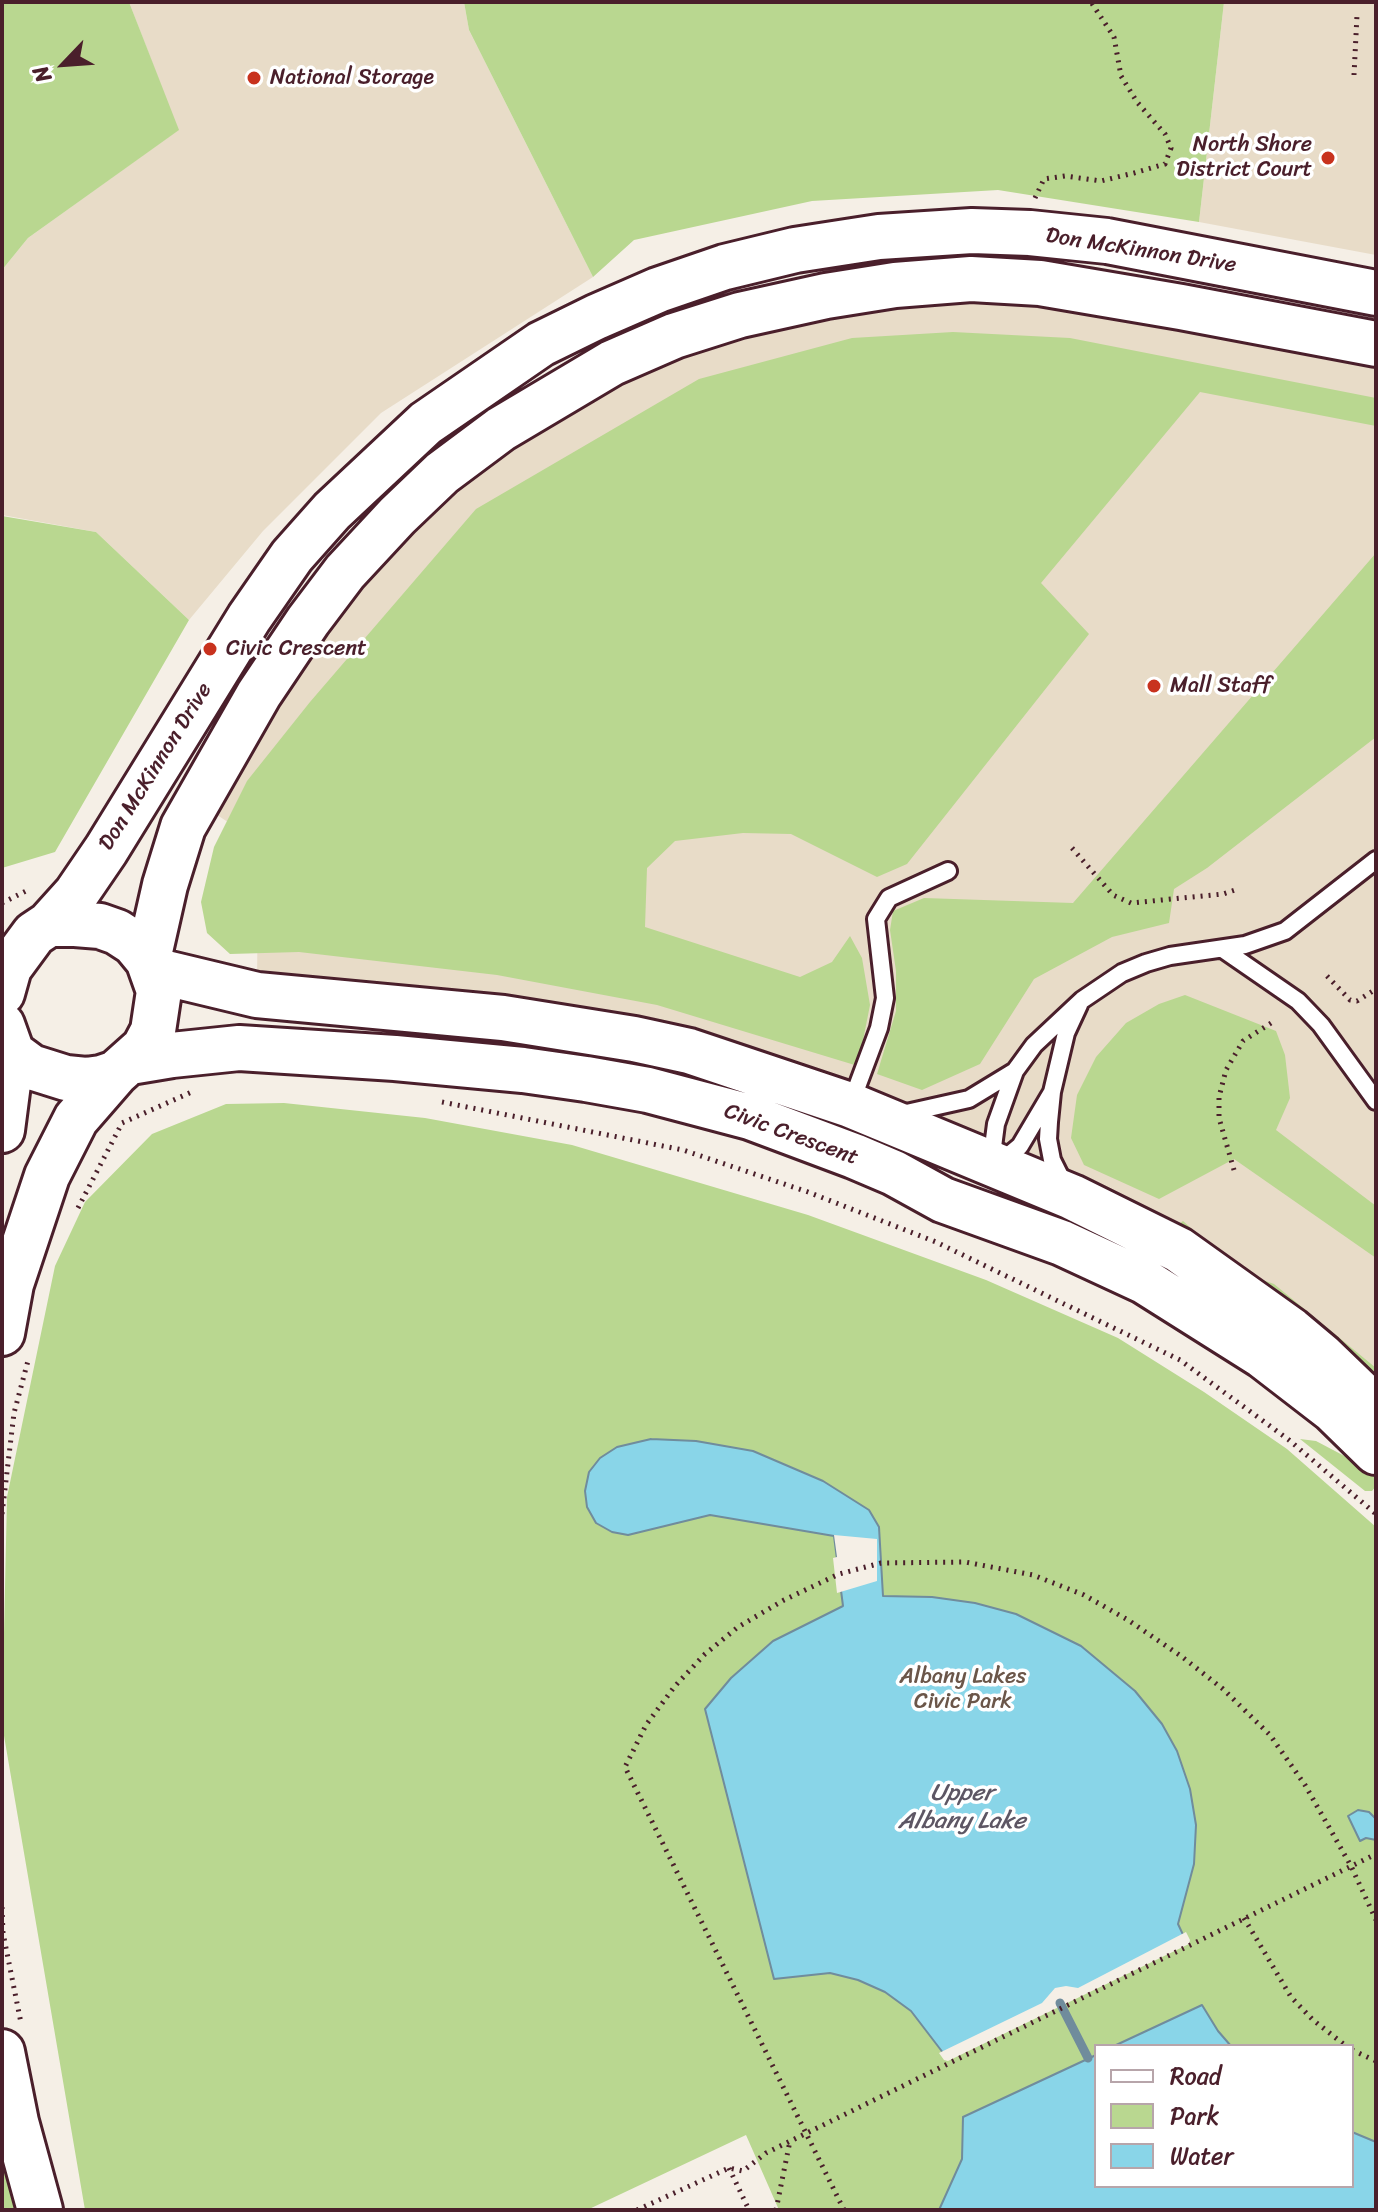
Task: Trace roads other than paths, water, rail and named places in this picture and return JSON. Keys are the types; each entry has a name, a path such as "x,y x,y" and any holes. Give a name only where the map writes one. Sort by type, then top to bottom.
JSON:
{"main road":[{"name":"Don McKinnon Drive","path":"2,993 9,968 28,933 76,894 234,641 292,556 332,511 426,423 541,344 658,290 725,267 795,250 879,237 972,231 1107,241 1376,293"},
{"path":"151,965 165,885 183,827 259,694 345,572 442,473 501,429 612,363 674,336 740,315 895,285 971,279 1040,283 1376,344"},
{"path":"16,1342 11,1284 47,1176 76,1119 144,1048 153,1031 159,991 151,965 134,943 117,932 100,926 28,933"},
{"name":"Civic Crescent","path":"151,965 257,995 503,1018 634,1039 689,1051 866,1111 1072,1197 1155,1237 1216,1275 1322,1356 1376,1408"},
{"path":"2,1130 5,1039"},
{"name":"Civic Crescent","path":"5,1039 31,1067 66,1078 86,1080 172,1055 239,1048 312,1051 535,1072 648,1090 750,1117 894,1173 943,1200 1062,1243 1144,1281 1263,1356 1333,1410 1376,1452"},
{"path":"894,1173 949,1183 965,1180 996,1166 999,1182 1007,1196 1036,1225 1062,1243"},
{"path":"2,2052 16,2122 40,2210"}],"lane":[{"path":"996,1166 993,1147 996,1124 1015,1071 1041,1037 1082,1000 1122,973 1146,963 1170,956 1224,950 1285,931 1376,860"},
{"path":"948,871 889,898 876,919 885,998 866,1111 943,1107 969,1099 1015,1071"},
{"path":"1224,950 1298,1001 1321,1025 1376,1101"},
{"path":"1072,1197 1059,1176 1048,1139 1052,1092 1066,1033 1082,1000"},
{"path":"996,1166 1020,1146 1052,1092"}],"water":[{"name":"Upper Albany Lake","path":"651,1439 696,1441 753,1451 823,1481 869,1510 879,1527 883,1596 932,1597 975,1603 1016,1614 1081,1646 1135,1691 1162,1724 1177,1751 1190,1789 1196,1825 1194,1864 1178,1924 1186,1941 947,2058 911,2011 885,1992 858,1980 830,1973 774,1979 705,1709 731,1678 773,1641 843,1606 834,1536 710,1515 628,1535 612,1532 596,1523 587,1507 585,1491 589,1472 600,1458 617,1447"},
{"path":"1358,1810 1369,1812 1376,1819 1376,1840 1366,1838 1360,1841 1348,1816"},
{"path":"1202,2005 1229,2044 1118,2044"},
{"path":"1094,2056 1094,2188 1354,2188 1354,2133 1376,2142 1376,2210 939,2210 962,2159 963,2117"}],"waterway":[{"path":"1060,2003 1088,2058"}],"place":[{"name":"National Storage","path":"254,78"},
{"name":"North Shore District Court","path":"1328,158"},
{"name":"Civic Crescent","path":"210,649"},
{"name":"Mall Staff","path":"1154,686"}],"park label":[{"name":"Albany Lakes Civic Park","path":"963,1690"}]}
